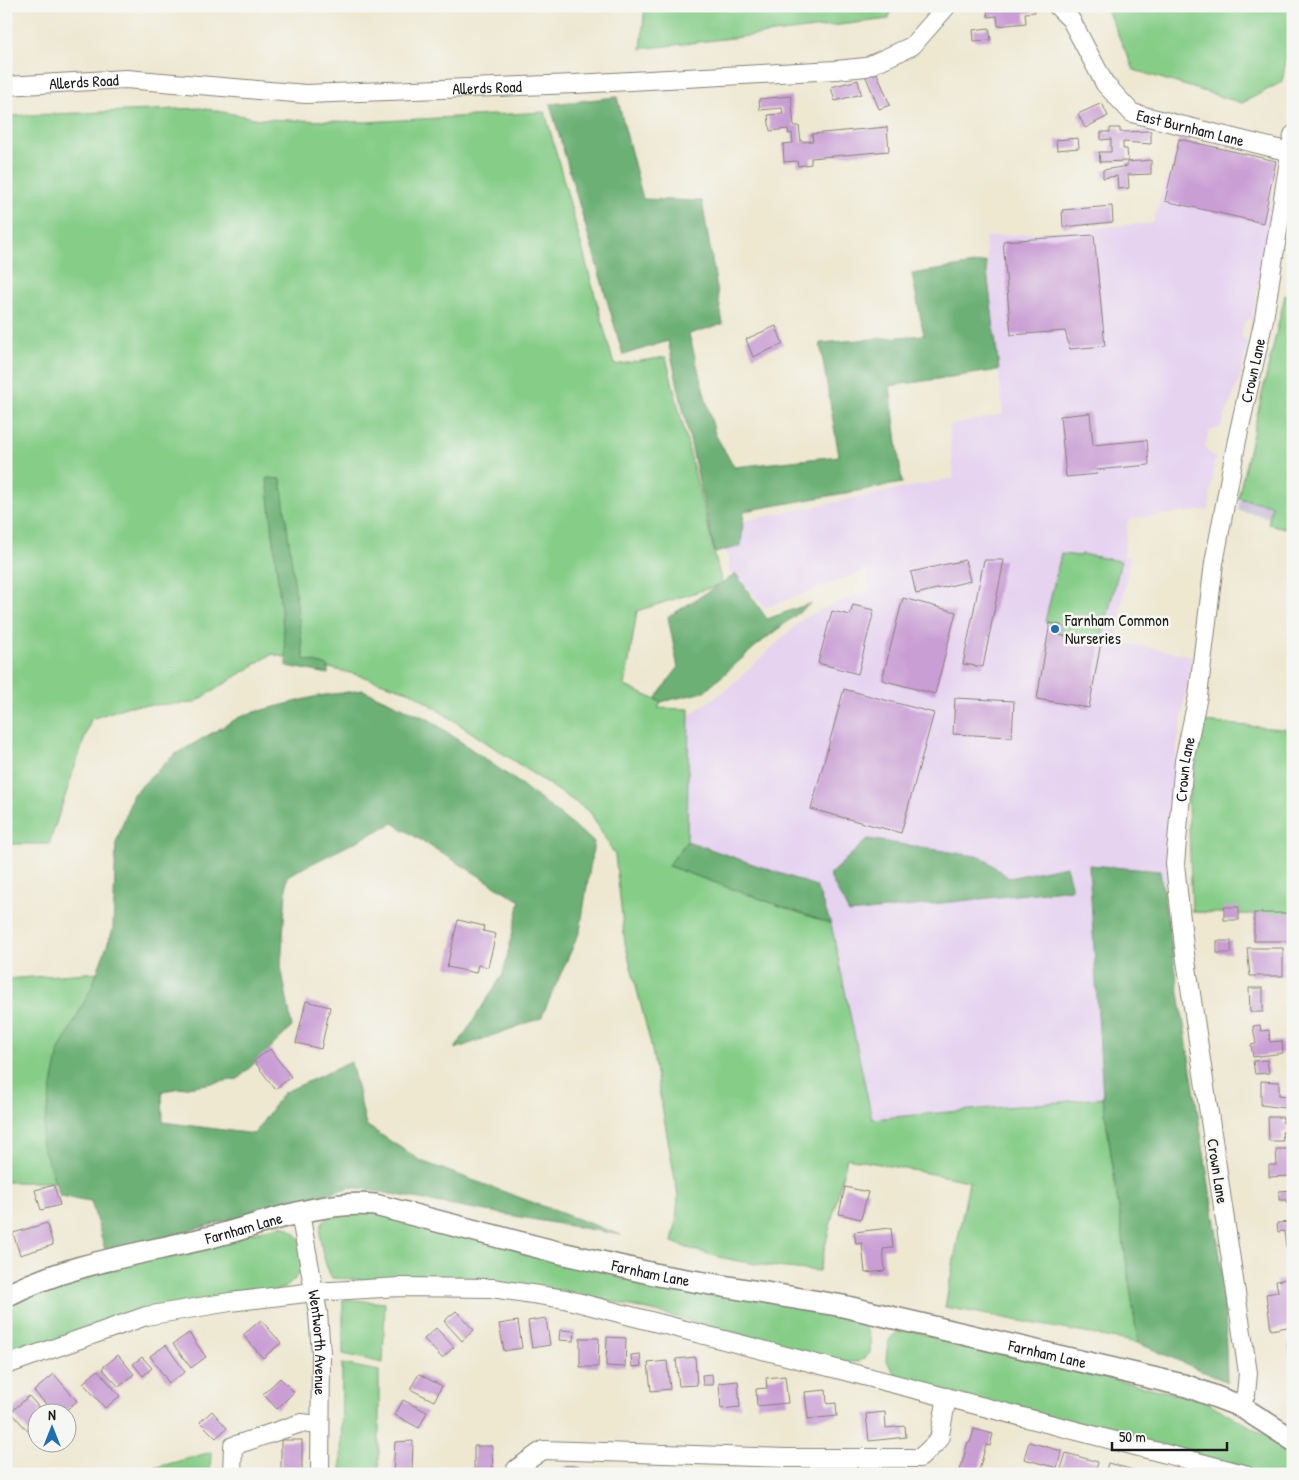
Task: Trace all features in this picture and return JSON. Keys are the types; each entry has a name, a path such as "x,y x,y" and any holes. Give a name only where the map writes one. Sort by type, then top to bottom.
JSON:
{"street":[{"name":"Allerds Road","path":"6,86 126,79 306,94 575,84 836,70 866,67 912,46 947,6"},
{"name":"East Burnham Lane","path":"1057,6 1071,20 1105,84 1132,114 1292,143"},
{"name":"Crown Lane","path":"1240,1406 1246,1394 1248,1373 1186,957 1175,864 1184,761 1198,696 1214,563 1237,440 1264,319 1292,143"},
{"name":"Farnham Lane","path":"6,1296 32,1282 66,1271 240,1230 300,1212 354,1203 375,1205 561,1253 663,1276 843,1306 1187,1386 1240,1406 1293,1440"},
{"name":"Wentworth Avenue","path":"300,1212 314,1292 321,1353 320,1474"},
{"path":"6,1365 146,1316 230,1302 314,1292 400,1287 492,1288 565,1299 1244,1474"},
{"path":"516,1474 516,1468 543,1450 786,1458 920,1458 939,1440 947,1397"},
{"path":"232,1474 233,1446 301,1423 320,1424"}],"shaded area":[{"path":"1178,139 1276,161 1268,232 1252,318 1244,322 1241,336 1248,342 1239,381 1221,427 1209,431 1205,448 1215,458 1209,510 1134,518 1128,521 1124,556 1130,557 1116,641 1192,656 1172,778 1173,892 1167,892 1160,871 1089,865 1103,1098 872,1119 831,924 816,886 687,841 689,715 726,690 805,617 870,589 867,570 765,608 736,575 729,574 729,561 718,526 954,478 949,426 1003,414 985,237 1153,223 1167,178 1170,178"},
{"path":"1240,498 1272,505 1270,518 1238,510"}],"green space":[{"path":"645,6 891,6 889,19 641,49"},
{"path":"1105,6 1293,6 1293,23 1282,82 1242,103 1134,70"},
{"path":"617,97 643,199 702,201 723,324 689,334 715,434 734,467 839,456 820,343 924,335 912,274 986,262 999,370 890,386 902,483 744,511 741,546 715,553 668,341 623,355 550,104"},
{"path":"201,108 260,119 366,122 545,112 614,365 666,357 722,584 637,611 625,686 661,702 658,708 689,709 687,841 668,866 831,924 872,1119 1103,1098 1138,1343 945,1307 969,1181 847,1158 819,1271 744,1262 690,1249 672,1242 676,1223 678,1196 651,1045 625,943 615,855 590,812 411,692 358,675 272,654 194,703 129,706 91,719 49,844 6,844 6,116"},
{"path":"1293,293 1293,530 1268,524 1272,505 1238,498 1285,295"},
{"path":"267,478 281,479 304,659 328,666 328,674 287,666"},
{"path":"1061,554 1080,556 1081,554 1121,561 1101,642 1059,635 1061,625 1045,622"},
{"path":"736,574 767,619 811,603 755,647 704,692 661,702 655,699 678,668 668,617"},
{"path":"363,690 430,720 522,785 594,842 580,931 541,1018 455,1049 503,974 520,901 393,823 287,876 281,966 292,1027 238,1079 162,1091 163,1122 254,1134 283,1093 351,1062 366,1125 421,1161 621,1235 352,1187 106,1253 91,1201 60,1196 41,1142 59,1050 91,989 113,929 116,843 133,794 174,755 243,715 318,696"},
{"path":"1204,722 1293,730 1293,916 1192,912 1188,802"},
{"path":"868,839 982,857 1009,878 1066,866 1072,889 849,913 829,875"},
{"path":"687,841 816,886 831,924 668,866"},
{"path":"1089,865 1160,871 1224,1281 1227,1382 1138,1343 1103,1098"},
{"path":"100,972 61,1182 6,1182 6,979"},
{"path":"350,1208 851,1312 867,1330 870,1340 870,1353 859,1362 844,1362 657,1312 561,1290 332,1278 326,1266 320,1231 322,1224 330,1214"},
{"path":"283,1225 300,1239 305,1256 299,1274 283,1289 6,1360 6,1304 41,1286"},
{"path":"343,1299 385,1303 383,1363 343,1354"},
{"path":"910,1330 978,1348 1203,1400 1293,1450 1293,1474 1265,1474 907,1381 896,1375 886,1360 890,1338 897,1333"},
{"path":"342,1364 379,1371 379,1474 341,1474"},
{"path":"211,1452 210,1474 133,1474"}],"building":[{"path":"992,6 1034,6 1035,12 1025,13 1026,23 998,26 997,16 988,17 987,10 993,10"},
{"path":"989,28 991,40 974,41 973,30"},
{"path":"877,73 890,105 879,109 866,77"},
{"path":"858,80 861,94 835,101 831,87"},
{"path":"791,96 794,126 799,126 801,142 813,141 812,134 887,127 889,151 811,158 811,164 798,166 797,161 784,162 783,144 793,143 792,133 789,134 788,129 770,131 768,115 783,114 782,108 760,110 759,99"},
{"path":"1102,103 1108,116 1085,128 1078,114"},
{"path":"1110,128 1120,128 1120,132 1151,131 1151,144 1123,142 1123,149 1127,149 1128,161 1100,162 1099,152 1111,152 1111,139 1101,140 1101,132 1110,132"},
{"path":"1078,138 1079,148 1057,150 1056,140"},
{"path":"1179,139 1276,161 1263,223 1165,201"},
{"path":"1151,160 1151,174 1128,175 1129,188 1118,189 1117,176 1103,178 1103,170 1127,166 1127,162"},
{"path":"1112,206 1113,222 1063,227 1062,210"},
{"path":"1094,235 1105,346 1070,349 1065,331 1011,335 1003,241"},
{"path":"776,326 783,344 753,357 746,339"},
{"path":"1090,413 1093,445 1147,440 1149,465 1096,470 1097,474 1066,477 1060,416"},
{"path":"965,560 970,581 916,594 911,572"},
{"path":"984,560 1004,560 983,667 963,664"},
{"path":"903,598 956,612 935,694 882,680"},
{"path":"853,605 874,610 858,674 818,663 832,611 850,615"},
{"path":"1050,623 1061,625 1059,635 1101,642 1089,708 1037,699"},
{"path":"844,689 934,713 901,833 811,809"},
{"path":"955,698 1014,701 1012,737 953,734"},
{"path":"1224,907 1239,907 1239,920 1224,920"},
{"path":"1254,913 1293,913 1293,941 1254,941"},
{"path":"458,920 484,926 483,931 496,934 488,967 478,965 476,973 447,967"},
{"path":"1217,941 1231,941 1231,953 1217,953"},
{"path":"1247,948 1283,948 1283,976 1250,976"},
{"path":"1249,988 1263,988 1263,1012 1250,1012"},
{"path":"306,1001 330,1007 321,1049 296,1043"},
{"path":"1260,1025 1261,1031 1269,1030 1270,1042 1282,1041 1283,1053 1253,1057 1251,1045 1256,1044 1253,1026"},
{"path":"270,1049 291,1077 275,1089 254,1061"},
{"path":"1267,1060 1269,1073 1255,1074 1253,1061"},
{"path":"1261,1081 1279,1082 1279,1095 1293,1097 1292,1109 1261,1105"},
{"path":"1268,1117 1283,1117 1283,1123 1288,1123 1288,1132 1282,1132 1283,1141 1269,1141"},
{"path":"1276,1149 1293,1149 1293,1176 1269,1177 1269,1165 1277,1165"},
{"path":"54,1185 60,1205 41,1210 35,1190"},
{"path":"845,1187 868,1192 861,1219 839,1214"},
{"path":"1293,1190 1293,1204 1288,1204 1287,1200 1279,1200 1279,1191"},
{"path":"1293,1222 1293,1246 1286,1247 1284,1231 1278,1232 1277,1223"},
{"path":"47,1223 53,1245 20,1255 13,1233"},
{"path":"891,1228 893,1248 883,1249 885,1271 865,1273 862,1243 856,1244 854,1232"},
{"path":"1291,1278 1293,1298 1289,1299 1293,1326 1271,1330 1266,1294 1278,1292 1276,1281"},
{"path":"456,1311 474,1330 462,1341 444,1321"},
{"path":"546,1318 550,1345 532,1348 528,1321"},
{"path":"261,1320 281,1343 263,1358 243,1335"},
{"path":"518,1321 522,1348 504,1351 499,1324"},
{"path":"436,1328 454,1347 442,1358 424,1339"},
{"path":"560,1330 575,1331 574,1341 559,1340"},
{"path":"189,1333 206,1357 191,1368 173,1344"},
{"path":"607,1337 626,1338 625,1367 606,1366"},
{"path":"580,1338 599,1338 598,1367 580,1367"},
{"path":"1293,1344 1293,1364 1291,1365 1288,1345"},
{"path":"166,1345 185,1372 169,1383 150,1356"},
{"path":"640,1354 641,1366 632,1367 631,1355"},
{"path":"118,1355 134,1374 119,1387 102,1368"},
{"path":"142,1357 152,1368 143,1376 133,1364"},
{"path":"695,1357 697,1385 679,1386 676,1359"},
{"path":"667,1361 670,1389 651,1391 648,1363"},
{"path":"98,1370 120,1396 105,1408 83,1383"},
{"path":"54,1374 77,1401 44,1402 34,1391"},
{"path":"419,1374 442,1386 434,1401 410,1389"},
{"path":"712,1374 713,1385 703,1385 702,1375"},
{"path":"785,1376 788,1403 757,1406 756,1389 767,1388 766,1378"},
{"path":"280,1378 294,1392 277,1409 263,1394"},
{"path":"738,1381 740,1407 721,1409 719,1383"},
{"path":"826,1390 827,1404 836,1403 837,1416 808,1419 805,1392"},
{"path":"29,1396 34,1402 28,1402 28,1431 11,1412"},
{"path":"403,1400 427,1412 419,1428 395,1415"},
{"path":"212,1411 227,1428 216,1438 200,1422"},
{"path":"885,1412 886,1428 905,1426 906,1437 869,1441 866,1414"},
{"path":"974,1429 993,1434 990,1446 986,1445 978,1474 959,1474 968,1442 970,1443"},
{"path":"281,1440 302,1440 302,1474 281,1474"},
{"path":"413,1441 412,1474 393,1474 395,1442"},
{"path":"1029,1442 1062,1451 1057,1468 1024,1459"},
{"path":"474,1446 492,1446 493,1474 474,1474"},
{"path":"1066,1453 1098,1462 1095,1474 1078,1474 1061,1469"},
{"path":"1108,1463 1141,1472 1140,1474 1105,1474"},
{"path":"564,1466 580,1466 580,1474 563,1474"}],"place":[{"name":"Farnham Common Nurseries","path":"1055,629"}]}
